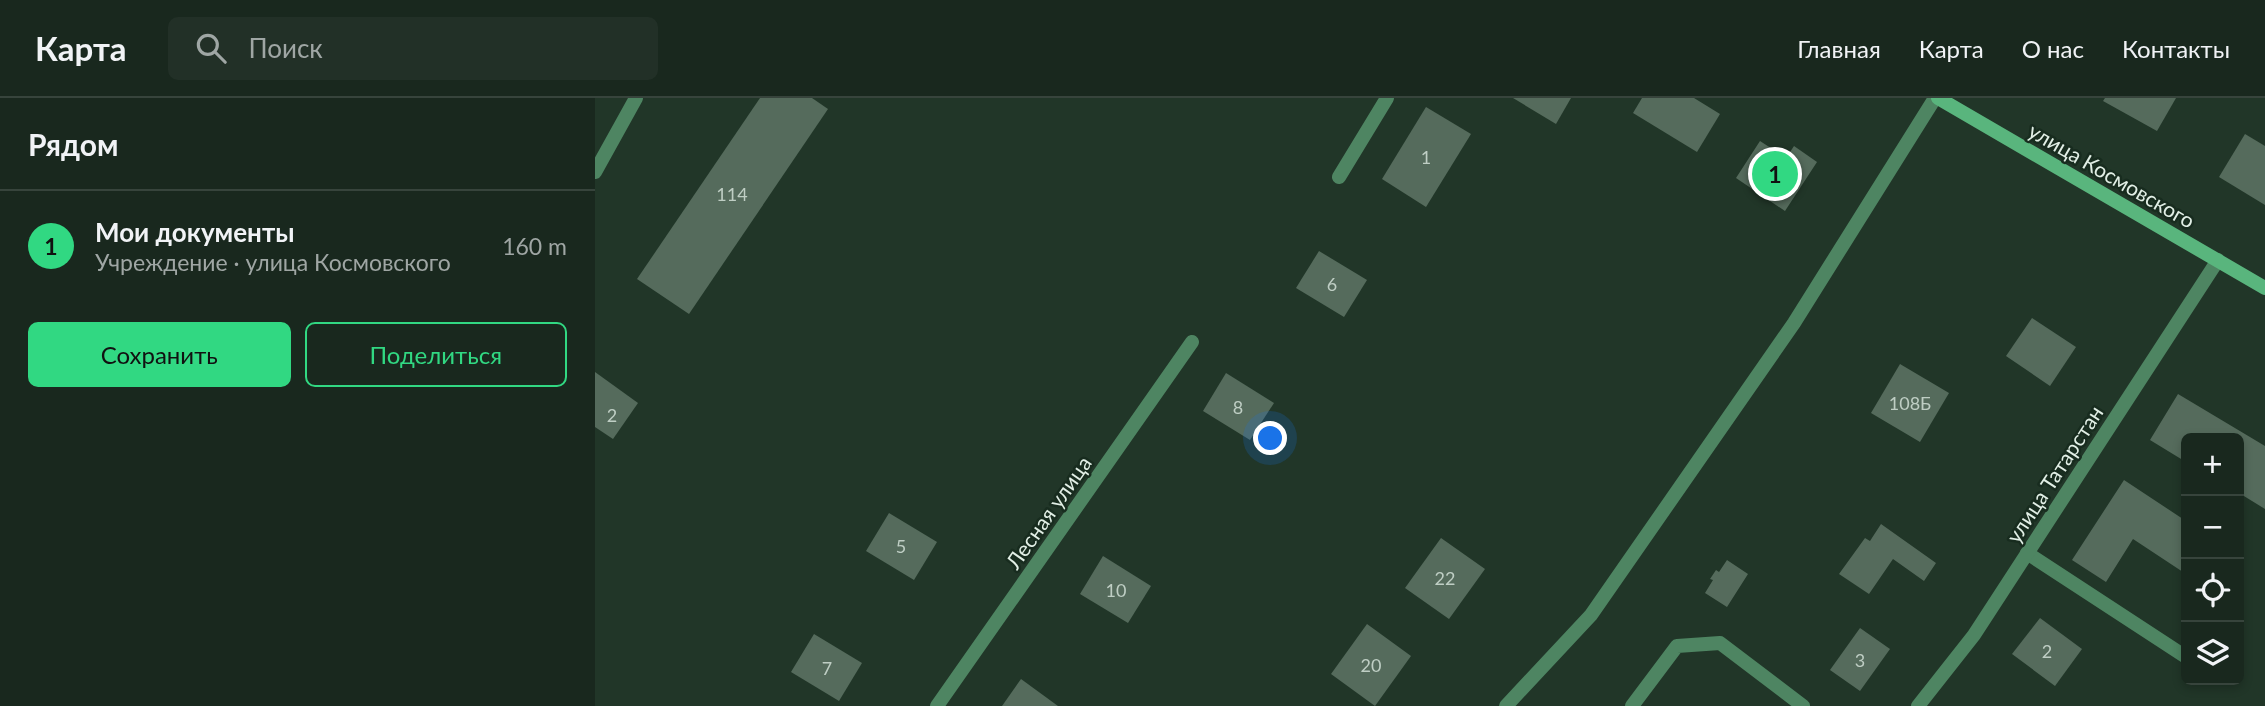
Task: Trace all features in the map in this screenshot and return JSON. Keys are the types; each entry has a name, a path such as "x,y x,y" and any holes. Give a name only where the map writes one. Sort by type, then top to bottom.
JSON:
{"main road":[{"name":"улица Космовского","path":"1936,98 2265,288"}],"street":[{"path":"595,172 636,98"},
{"path":"1339,177 1387,98"},
{"path":"1506,706 1591,615 1794,323 1936,98"},
{"name":"улица Татарстан","path":"1919,706 1974,635 2218,260"},
{"name":"Лесная улица","path":"937,706 1192,342"},
{"path":"2027,553 2181,654"},
{"path":"1632,706 1677,646 1720,643 1803,706"}],"building":[{"path":"760,98 812,98 828,109 689,314 637,279"},
{"path":"1513,98 1571,98 1556,124"},
{"path":"1642,98 1694,98 1720,114 1697,152 1633,113"},
{"path":"2105,98 2176,98 2157,131 2103,101"},
{"path":"1426,107 1471,134 1426,207 1382,179"},
{"path":"2245,134 2265,146 2265,205 2219,177"},
{"path":"1760,141 1786,158 1794,146 1817,162 1785,211 1736,178"},
{"path":"1319,251 1367,280 1344,317 1296,288"},
{"path":"2032,318 2076,347 2050,386 2006,356"},
{"path":"1900,364 1949,393 1920,442 1871,413"},
{"path":"595,372 638,403 613,439 595,427"},
{"path":"1226,373 1274,403 1250,440 1203,411"},
{"path":"2178,394 2243,433 2181,433 2181,459 2150,440"},
{"path":"2244,433 2265,446 2265,509 2244,496"},
{"path":"2124,480 2181,518 2181,571 2133,539 2106,582 2072,560"},
{"path":"889,513 937,542 914,580 866,551"},
{"path":"1881,524 1936,563 1924,581 1893,559 1869,594 1839,574 1865,538 1870,541"},
{"path":"1441,538 1485,569 1449,619 1405,588"},
{"path":"1103,556 1151,586 1128,623 1080,594"},
{"path":"1727,560 1748,574 1727,607 1705,593 1716,570 1719,572"},
{"path":"2040,618 2082,649 2055,686 2012,654"},
{"path":"1367,624 1411,656 1375,706 1331,674"},
{"path":"1860,628 1890,649 1860,691 1830,670"},
{"path":"814,634 862,663 839,701 791,672"},
{"path":"1021,679 1058,706 1002,706"}],"place":[{"name":"Мои документы","path":"1775,174"}]}
